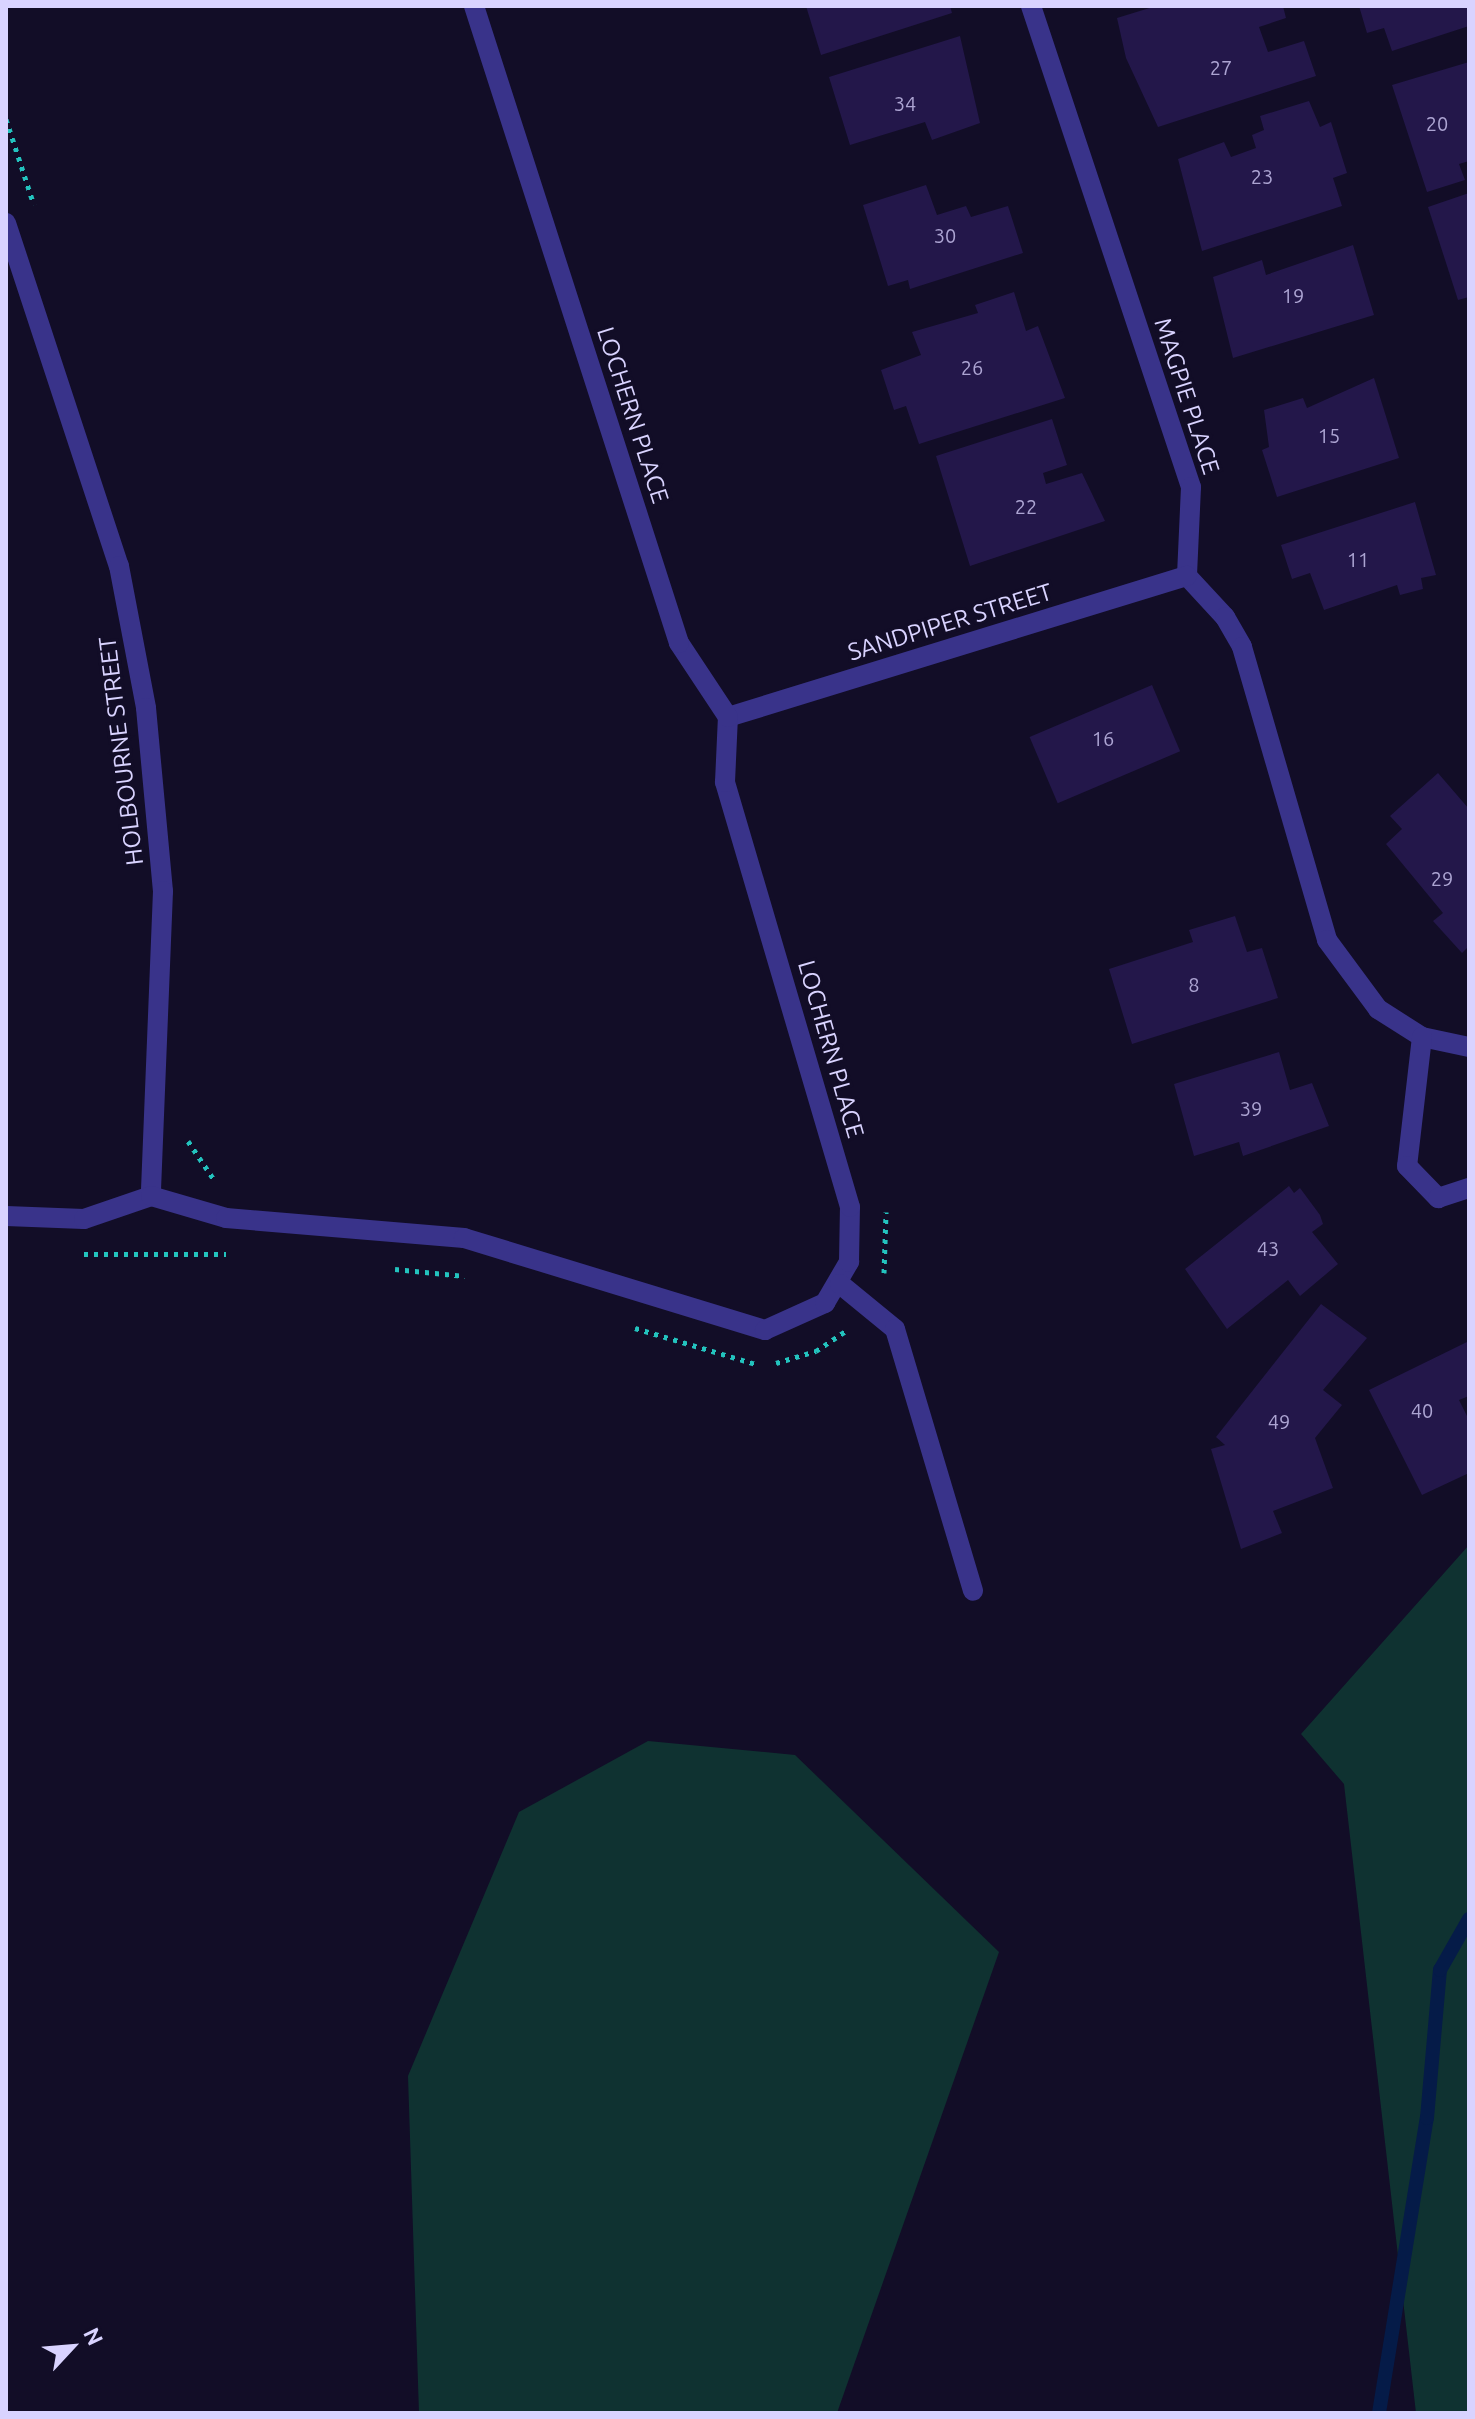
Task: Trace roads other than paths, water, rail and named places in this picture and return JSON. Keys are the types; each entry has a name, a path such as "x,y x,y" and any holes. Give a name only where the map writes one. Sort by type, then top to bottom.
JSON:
{"street":[{"name":"LOCHERN PLACE","path":"474,6 679,643 728,717 730,799 850,1207 854,1237 840,1284"},
{"name":"MAGPIE PLACE","path":"1031,6 1191,487 1187,576"},
{"name":"HOLBOURNE STREET","path":"6,223 119,566 146,708 163,891 151,1196"},
{"name":"SANDPIPER STREET","path":"728,717 1187,576"},
{"path":"1187,576 1242,647 1327,940 1378,1009 1422,1037 1469,1047"},
{"path":"1422,1037 1407,1166 1438,1198 1469,1188"},
{"path":"6,1216 84,1219 151,1196 226,1218 490,1243 740,1328 787,1325 825,1303 840,1284 895,1329 973,1591"}],"waterway":[{"path":"1379,2413 1427,2118 1440,1970 1469,1919"}]}
